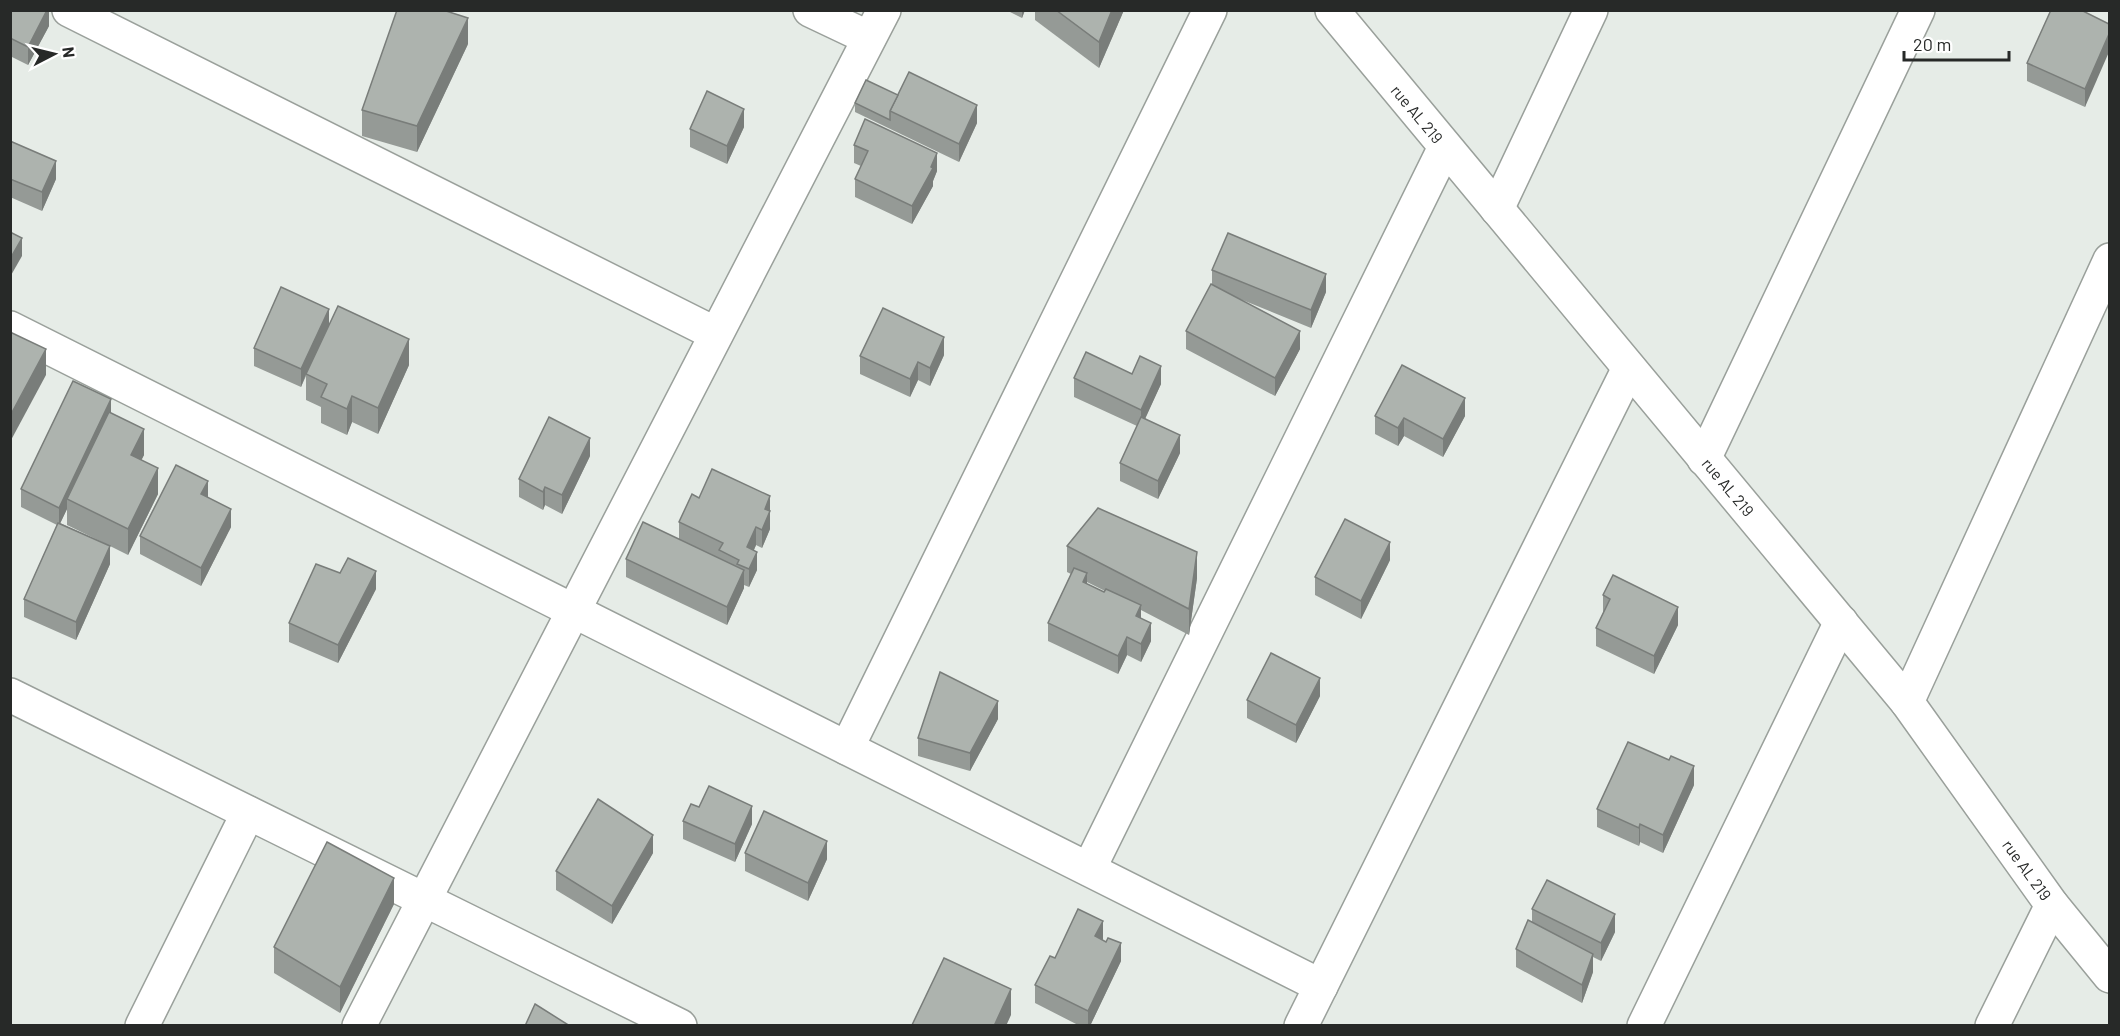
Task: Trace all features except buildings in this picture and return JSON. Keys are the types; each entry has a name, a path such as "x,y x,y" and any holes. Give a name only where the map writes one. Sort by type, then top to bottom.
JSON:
{"street":[{"path":"69,10 716,334"},
{"path":"359,1026 876,24 810,10"},
{"path":"847,748 1210,10"},
{"name":"rue AL 219","path":"1332,10 1907,702 2052,905 2109,976"},
{"path":"1497,209 1591,10"},
{"path":"1704,459 1918,10"},
{"path":"1089,869 1445,147"},
{"path":"1907,702 2109,260"},
{"path":"10,328 1322,986"},
{"path":"1301,1026 1629,368"},
{"path":"1644,1026 1841,622"},
{"path":"10,695 680,1026"},
{"path":"142,1026 248,813"},
{"path":"1992,1026 2052,905"}]}
